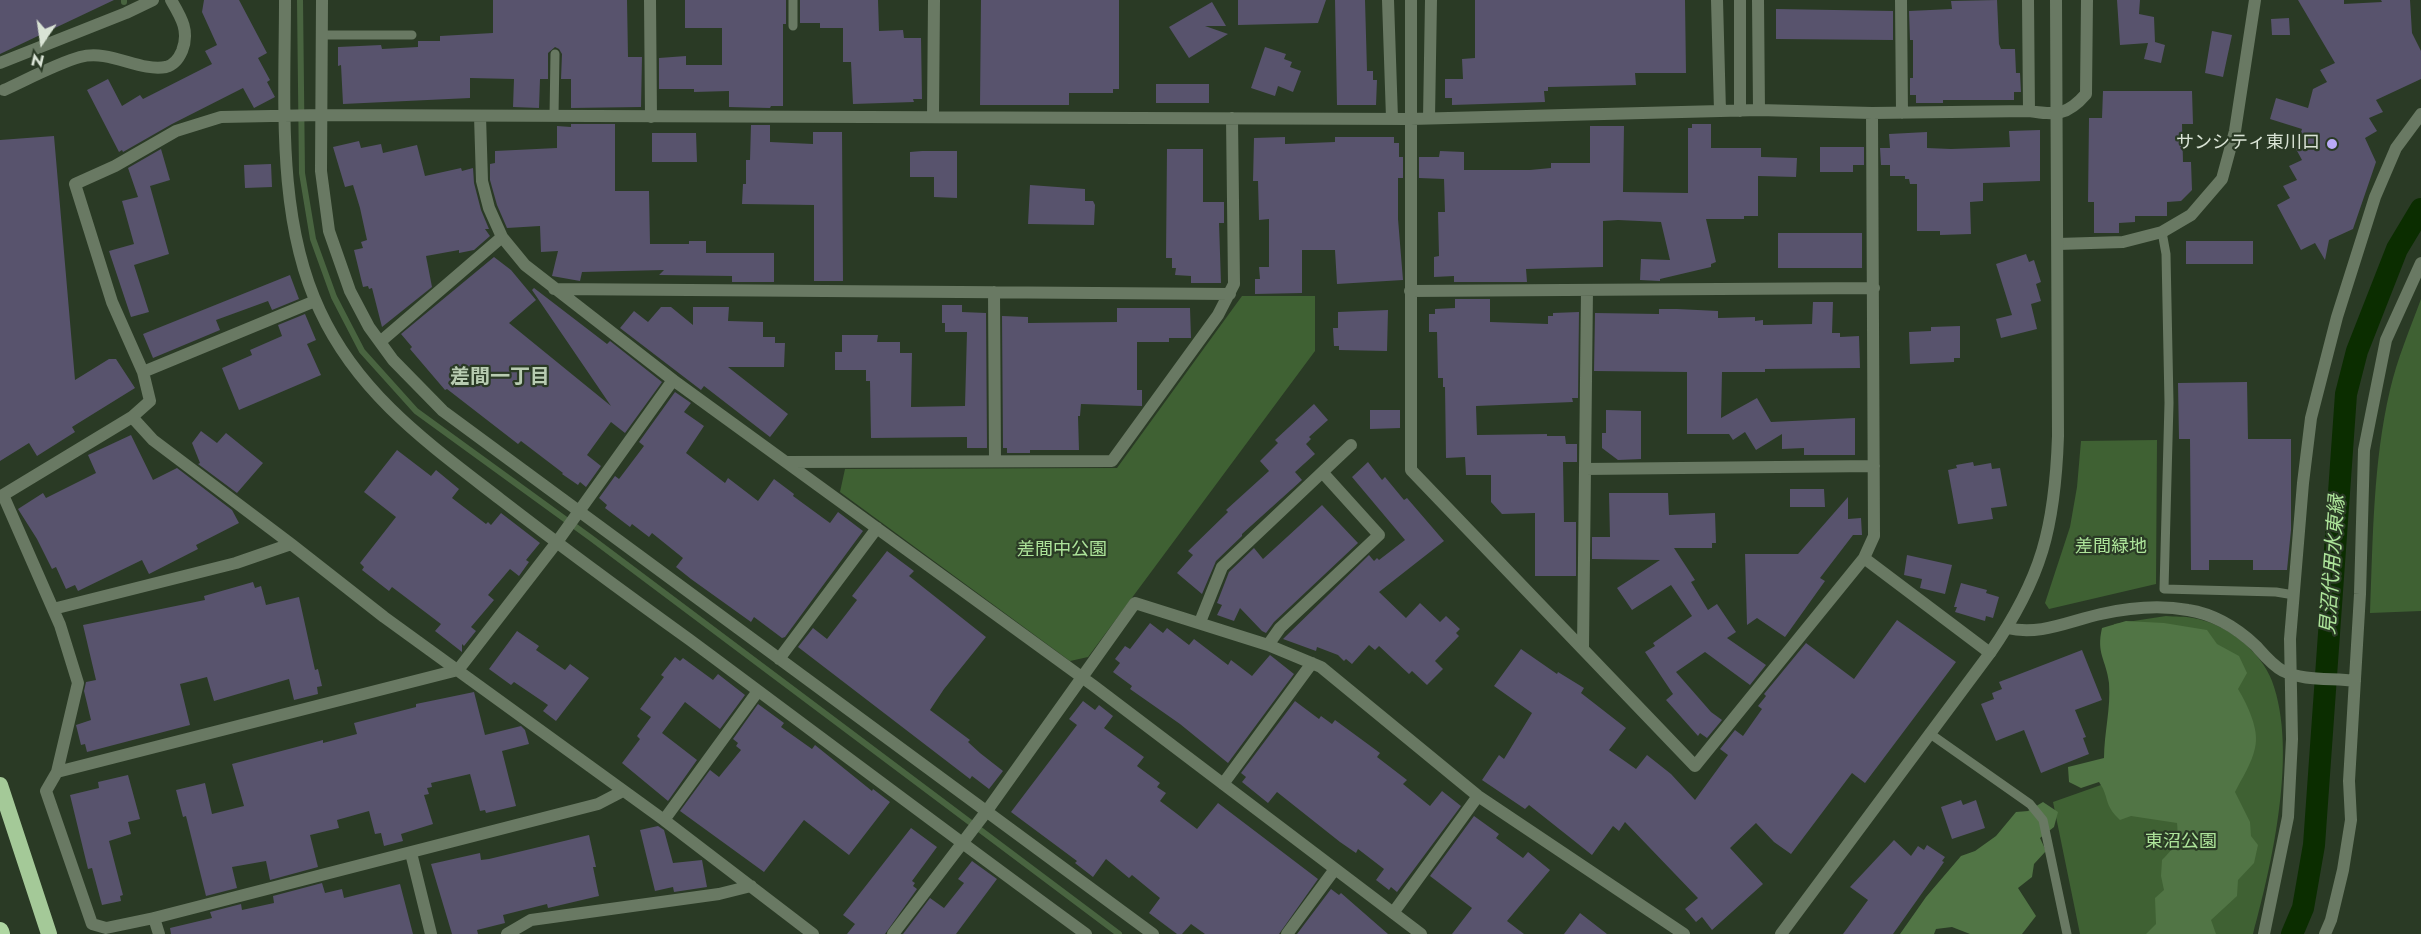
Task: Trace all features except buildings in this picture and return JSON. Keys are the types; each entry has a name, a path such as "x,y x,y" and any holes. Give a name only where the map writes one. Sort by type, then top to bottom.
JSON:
{"highway":[{"path":"0,784 49,934"}],"street":[{"path":"0,63 115,18 153,0"},
{"path":"4,90 80,57 101,55 154,67 175,63 181,53 186,31 171,0"},
{"path":"285,0 285,116 288,173 303,271 315,301 339,347 364,381 411,430 556,543 1086,934"},
{"path":"322,0 321,171 329,231 350,291 393,360 443,411 1153,934"},
{"path":"650,0 651,117"},
{"path":"933,117 934,0"},
{"path":"1388,0 1392,118"},
{"path":"1411,0 1411,470 1695,766 1864,558 1874,536 1872,113"},
{"path":"1430,118 1431,0"},
{"path":"1717,0 1720,111"},
{"path":"1740,0 1740,111"},
{"path":"1758,0 1759,110"},
{"path":"1901,0 1902,113"},
{"path":"2028,0 2029,111"},
{"path":"1781,934 1990,653 2019,607 2045,549 2057,479 2056,0"},
{"path":"623,791 598,804 154,918 106,928 92,924 46,791 57,772 78,683 53,609 3,495 132,417 150,401 143,372 112,302 75,184 115,166 176,131 221,117 322,115 1410,119 1759,110 1872,113 2029,111 2056,115 2076,105 2086,94 2087,0"},
{"path":"2058,244 2123,242 2162,232 2191,215 2222,179 2235,131 2255,0"},
{"path":"2264,934 2288,817 2292,739 2290,639 2306,451 2313,410 2362,236 2385,172 2396,148 2421,114"},
{"path":"480,116 482,181 489,208 502,237 525,265 673,380 1081,676 1421,934"},
{"path":"787,462 1112,460 1218,315 1234,284 1232,118"},
{"path":"380,342 502,237"},
{"path":"2325,934 2331,920 2343,870 2351,820 2349,680 2361,594 2364,450 2386,340 2421,263"},
{"path":"1410,291 1874,288"},
{"path":"554,289 1230,294"},
{"path":"1583,649 1587,290"},
{"path":"994,292 994,461"},
{"path":"143,372 315,301"},
{"path":"57,772 459,670 556,543 673,380"},
{"path":"132,417 153,440 384,617 664,820 813,934"},
{"path":"1200,622 1222,567 1351,445"},
{"path":"1585,469 1874,466"},
{"path":"1268,645 1280,628 1379,535 1323,473"},
{"path":"779,659 877,528"},
{"path":"53,609 236,563 291,544"},
{"path":"1864,558 1990,653"},
{"path":"893,934 986,812 1135,603 1268,645 1321,667 1478,796 1684,934"},
{"path":"2007,628 2028,632 2102,614 2134,609 2188,610 2213,617 2231,626 2248,638 2273,664 2290,674 2349,680"},
{"path":"1223,784 1312,663"},
{"path":"664,820 758,691"},
{"path":"1393,913 1478,796"},
{"path":"411,853 431,934"},
{"path":"1287,934 1335,869"},
{"path":"507,934 531,920 718,894 751,886"},
{"path":"154,918 159,934"}],"lane":[{"path":"793,0 793,26"},
{"path":"322,35 412,35"},
{"path":"554,116 555,54"},
{"path":"2162,232 2166,254 2169,403 2164,589 2276,592 2294,595"},
{"path":"1929,733 2030,804 2043,820 2067,934"}],"green space":[{"name":"差間中公園","path":"1242,296 1315,296 1315,351 1088,657 1070,661 840,492 845,469 1117,468"},
{"path":"2421,299 2421,611 2370,613 2377,473 2384,417 2396,367"},
{"name":"差間緑地","path":"2157,440 2156,584 2049,609 2045,603 2070,527 2077,487 2081,441"},
{"name":"東沼公園","path":"2166,616 2190,617 2229,632 2260,659 2272,681 2283,740 2282,773 2274,842 2253,934 2080,934 2053,802 2118,779 2114,624"},
{"name":"東沼公園","path":"2126,621 2164,623 2207,630 2217,644 2239,656 2247,673 2238,689 2252,717 2256,741 2252,759 2235,792 2250,822 2251,836 2258,845 2254,863 2238,880 2237,896 2211,920 2216,934 2146,934 2156,924 2155,898 2164,890 2161,876 2162,860 2175,843 2177,823 2131,816 2120,820 2111,810 2099,782 2081,788 2069,782 2068,767 2104,758 2109,683 2100,637 2102,628"},
{"path":"2043,802 2058,812 2054,827 2040,838 2046,851 2034,864 2032,877 2018,888 2036,916 2022,934 1970,934 1952,927 1936,929 1934,934 1900,934 1926,897 1961,856 1975,851 1996,836 2016,812 2028,811"}],"waterway":[{"path":"300,0 302,173 313,239 334,297 362,351 416,411 591,538 1119,934"},
{"name":"見沼代用水東縁","path":"2292,934 2303,908 2314,845 2346,394 2357,351 2397,249 2421,209"}],"place":[{"name":"サンシティ東川口","path":"2332,144"}],"district":[{"name":"差間一丁目","path":"500,378"}]}
